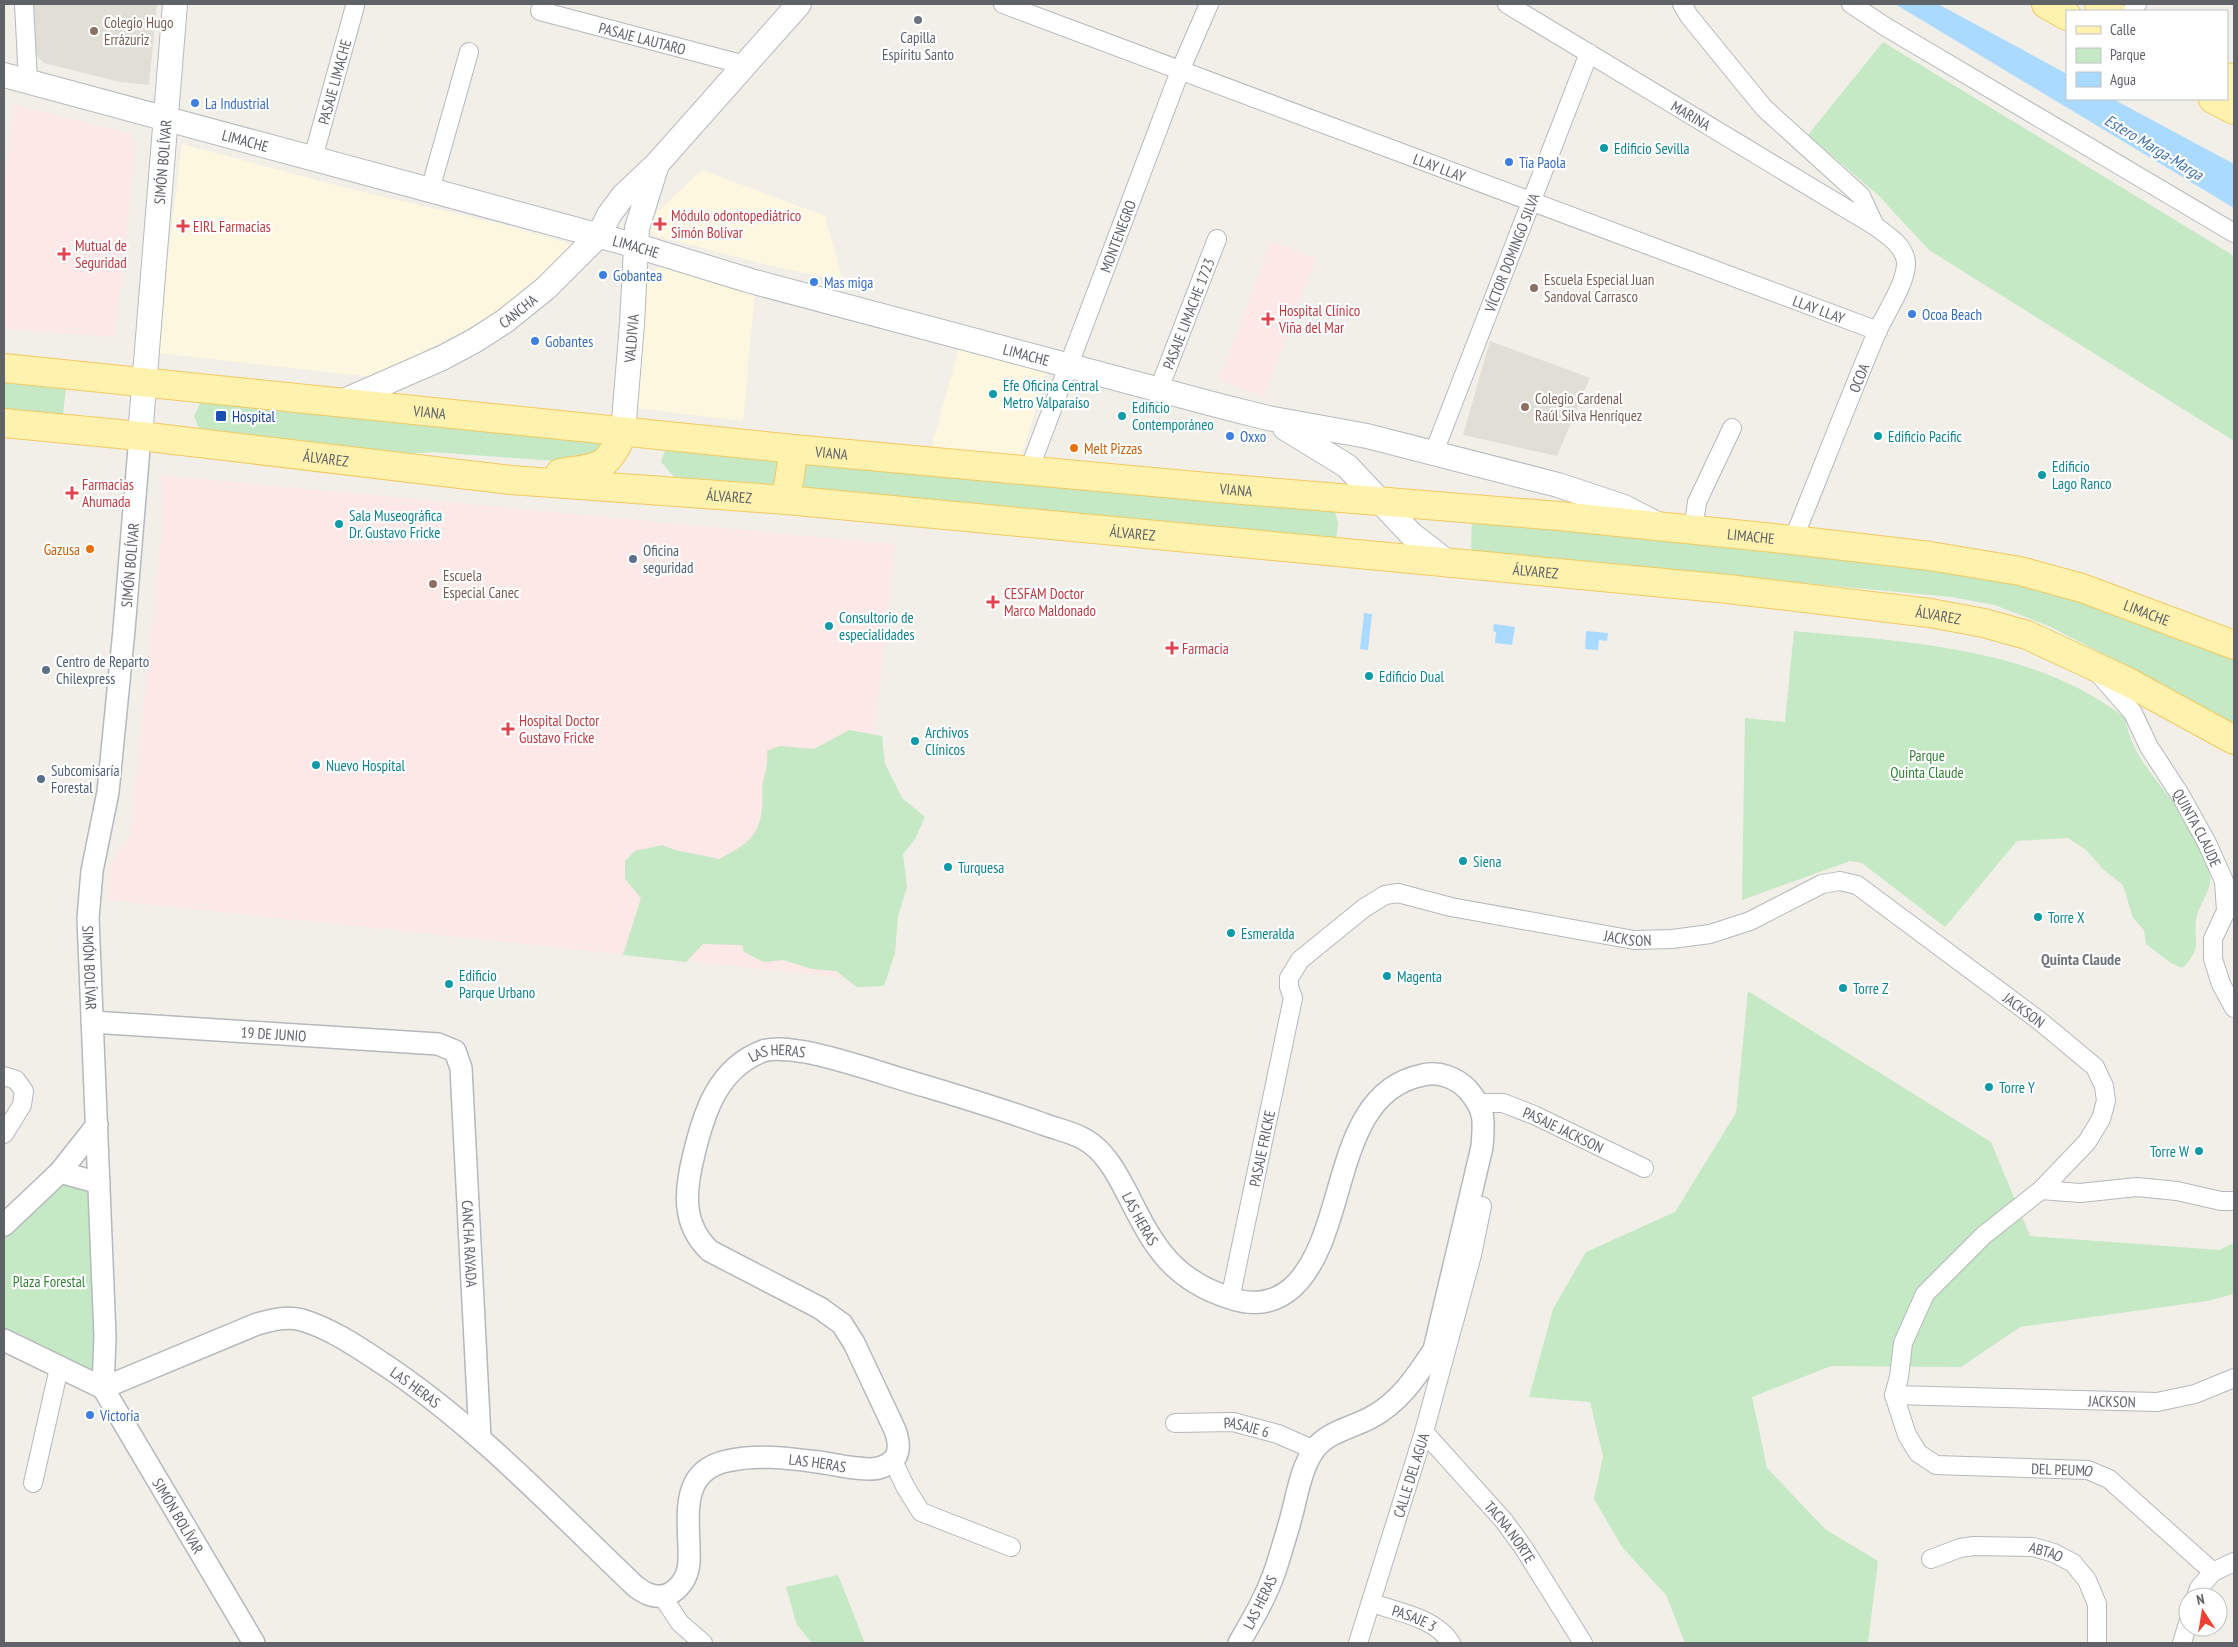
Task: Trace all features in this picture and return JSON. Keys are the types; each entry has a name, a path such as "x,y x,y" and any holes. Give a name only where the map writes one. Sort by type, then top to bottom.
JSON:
{"main road":[{"name":"SIMÓN BOLÍVAR","path":"140,436 175,4"},
{"name":"CANCHA","path":"337,404 442,358 490,331 546,288 599,235 609,215 623,196 657,164 799,4"},
{"path":"2046,4 2066,15"},
{"name":"LIMACHE","path":"4,75 599,235 751,281 1268,418 1367,436 1558,485 1624,507 1660,526 1930,556 2020,571 2082,588 2234,645"},
{"path":"2215,100 2234,110"},
{"name":"CANCHA","path":"638,246 638,222 657,164"},
{"name":"VALDIVIA","path":"623,432 638,246"},
{"name":"VIANA","path":"4,368 337,404 794,449 1660,526"},
{"name":"LIMACHE","path":"1268,418 1314,444 1347,466 1379,502 1420,541 1451,564"},
{"name":"ÁLVAREZ","path":"4,423 140,436 511,480 786,500 1728,590 1930,613 1984,623 2028,635 2091,665 2234,740"},
{"path":"511,480 600,467 613,454 623,432"},
{"path":"1347,466 1354,446 1359,440 1367,436"},
{"path":"786,500 794,449"}],"street":[{"path":"24,4 28,81"},
{"name":"LLAY LLAY","path":"1003,4 1878,330"},
{"name":"MONTENEGRO","path":"1030,470 1180,71 1209,4"},
{"name":"MARINA","path":"1507,4 1874,226"},
{"path":"1682,4 1689,16 1764,108 1861,196 1874,226"},
{"path":"1851,4 1886,27 2234,234"},
{"name":"PASAJE LIMACHE","path":"314,158 355,6"},
{"name":"PASAJE LAUTARO","path":"540,11 745,65"},
{"path":"430,190 469,52"},
{"name":"VÍCTOR DOMINGO SILVA","path":"1434,452 1589,53"},
{"name":"OCOA","path":"1793,540 1878,330 1900,285 1906,263 1899,246 1874,226"},
{"name":"PASAJE LIMACHE 1723","path":"1159,389 1217,238"},
{"path":"1693,530 1697,502 1732,428"},
{"name":"SIMÓN BOLÍVAR","path":"140,436 108,792 92,871 88,918 105,1336 103,1388 254,1643"},
{"name":"QUINTA CLAUDE","path":"2091,665 2132,714 2149,747 2181,796 2207,843 2224,881 2226,911 2213,939 2213,959 2221,984 2234,1008"},
{"name":"JACKSON","path":"1293,998 1289,987 1289,978 1300,960 1364,908 1385,895 1398,893 1451,907 1634,940 1672,939 1710,934 1750,921 1822,884 1840,881 1857,885 2041,1022 2095,1067 2104,1086 2106,1101 2101,1119 2086,1142 2041,1190 1984,1235 1925,1294 1902,1343 1894,1395 2157,1402 2195,1394 2234,1378"},
{"name":"PASAJE FRICKE","path":"1230,1299 1293,998"},
{"name":"19 DE JUNIO","path":"92,1022 438,1044 455,1051"},
{"name":"LAS HERAS","path":"103,1388 257,1324 281,1317 302,1320 351,1342 416,1385 480,1438 635,1586 649,1595 662,1596 675,1592 683,1583 689,1563 687,1509 690,1493 698,1478 709,1468 740,1458 880,1468 893,1461 899,1452 899,1442 895,1430 854,1343 842,1324 820,1308 710,1252 700,1242 688,1217 686,1201 688,1176 703,1117 714,1095 730,1073 745,1060 766,1050 807,1052 996,1106 1085,1139 1114,1168 1143,1225 1162,1256 1179,1273 1202,1287 1230,1299 1253,1304 1274,1300 1294,1286 1316,1254 1356,1138 1372,1107 1391,1088 1406,1078 1428,1073 1445,1076 1461,1082 1479,1103 1484,1120 1482,1147 1450,1312"},
{"name":"CANCHA RAYADA","path":"455,1051 461,1068 480,1438"},
{"path":"4,1076 16,1080 24,1091 22,1106 4,1134"},
{"name":"PASAJE JACKSON","path":"1479,1103 1503,1103 1534,1114 1644,1168"},
{"path":"4,1226 60,1172 97,1125"},
{"path":"60,1172 99,1183"},
{"path":"2041,1190 2080,1193 2137,1187 2177,1191 2221,1201 2234,1201"},
{"name":"LAS HERAS","path":"1239,1643 1257,1611 1275,1570 1301,1478 1314,1450 1331,1435 1370,1418 1390,1405 1403,1393 1434,1350 1472,1255 1482,1206"},
{"name":"CALLE DEL AGUA","path":"1358,1643 1424,1432 1450,1312"},
{"path":"4,1340 103,1388"},
{"path":"33,1483 59,1368"},
{"name":"DEL PEUMO","path":"1894,1395 1907,1435 1918,1453 1936,1466 2088,1470 2109,1479 2213,1572"},
{"name":"PASAJE 6","path":"1175,1423 1233,1422 1278,1434 1314,1450"},
{"name":"TACNA NORTE","path":"1424,1432 1504,1521 1523,1547 1583,1643"},
{"path":"893,1461 906,1488 921,1512 1011,1547"},
{"name":"ABTAO","path":"1931,1559 1960,1548 1974,1546 2033,1547 2054,1553 2073,1563 2087,1580 2097,1604 2097,1643"},
{"path":"2200,1587 2213,1572 2234,1562"},
{"path":"662,1596 680,1623 703,1643"},
{"name":"PASAJE 3","path":"1372,1603 1434,1625 1451,1643"}],"shaded area":[{"name":"Colegio Hugo Errázuriz","path":"33,4 157,4 149,85 120,82 44,63 34,53"},
{"name":"Mutual de Seguridad","path":"13,104 129,133 136,144 115,337 4,329 4,188"},
{"path":"182,144 346,188 509,226 577,246 498,313 372,377 156,353"},
{"path":"702,170 825,216 843,281 759,263 650,234 652,217"},
{"name":"Hospital Clínico Viña del Mar","path":"1271,241 1316,258 1264,397 1219,380"},
{"path":"660,267 755,293 743,421 635,408 647,275"},
{"name":"Colegio Cardenal Raúl Silva Henríquez","path":"1490,341 1590,378 1557,456 1463,435"},
{"path":"960,344 1048,368 1021,458 931,449"},
{"name":"Hospital Doctor Gustavo Fricke","path":"161,475 895,544 847,978 107,900 110,864 130,835 163,520"}],"green space":[{"path":"1883,42 2234,256 2234,441 1929,250 1878,195 1808,135"},
{"path":"4,380 66,387 63,414 51,422 4,417"},
{"path":"202,400 608,438 597,464 433,452 404,454 200,431 194,416"},
{"path":"667,445 1334,508 1338,524 1336,540 676,479 661,462"},
{"path":"1472,518 1990,573 2071,594 2234,656 2234,724 2051,627 1995,605 1952,597 1471,552"},
{"name":"Parque Quinta Claude","path":"1794,631 1923,644 2009,662 2050,676 2089,694 2125,718 2137,752 2195,834 2204,850 2209,867 2210,883 2208,892 2197,915 2196,948 2194,954 2182,968 2171,963 2146,944 2144,930 2133,918 2123,885 2103,869 2086,850 2068,838 2017,841 1945,927 1862,863 1850,861 1742,900 1745,718 1785,722"},
{"path":"849,730 882,736 885,764 902,798 925,817 915,839 903,854 907,887 898,916 895,953 884,986 857,987 836,971 812,969 783,960 764,962 744,952 742,945 703,944 686,962 623,955 641,898 625,879 625,861 635,851 662,845 675,850 719,859 728,854 748,840 757,828 762,809 762,789 767,763 767,751 780,746 814,749"},
{"path":"1748,991 1991,1142 2030,1236 2219,1250 2234,1243 2234,1294 2207,1301 2020,1327 1961,1367 1831,1366 1752,1397 1767,1468 1825,1529 1878,1561 1868,1643 1685,1643 1666,1595 1622,1547 1594,1499 1603,1456 1590,1402 1529,1397 1553,1309 1586,1252 1675,1212 1736,1113"},
{"name":"Plaza Forestal","path":"59,1180 92,1188 95,1376 4,1331 4,1233"},
{"path":"838,1575 865,1643 812,1643 797,1625 786,1587"}],"water":[{"name":"Estero Marga-Marga","path":"1895,4 1938,4 2066,73 2066,100 2115,100 2234,164 2234,208"},
{"path":"1364,613 1372,614 1368,650 1360,649"},
{"path":"1494,624 1515,627 1512,645 1495,643 1496,632 1493,631"},
{"path":"1586,631 1608,633 1607,641 1599,640 1598,650 1585,649"}],"place":[{"name":"Capilla Espíritu Santo","path":"918,20"},
{"name":"Colegio Hugo Errázuriz","path":"94,31"},
{"name":"La Industrial","path":"195,103"},
{"name":"Edificio Sevilla","path":"1604,148"},
{"name":"Tía Paola","path":"1509,162"},
{"name":"Módulo odontopediátrico Simón Bolívar","path":"660,224"},
{"name":"EIRL Farmacias","path":"183,226"},
{"name":"Mutual de Seguridad","path":"64,254"},
{"name":"Gobantea","path":"603,275"},
{"name":"Mas miga","path":"814,282"},
{"name":"Escuela Especial Juan Sandoval Carrasco","path":"1534,288"},
{"name":"Ocoa Beach","path":"1912,314"},
{"name":"Hospital Clínico Viña del Mar","path":"1268,319"},
{"name":"Gobantes","path":"535,341"},
{"name":"Efe Oficina Central Metro Valparaíso","path":"993,394"},
{"name":"Colegio Cardenal Raúl Silva Henríquez","path":"1525,407"},
{"name":"Hospital","path":"221,416"},
{"name":"Edificio Contemporáneo","path":"1122,416"},
{"name":"Oxxo","path":"1230,436"},
{"name":"Edificio Pacific","path":"1878,436"},
{"name":"Melt Pizzas","path":"1074,448"},
{"name":"Edificio Lago Ranco","path":"2042,475"},
{"name":"Farmacias Ahumada","path":"72,493"},
{"name":"Sala Museográfica Dr. Gustavo Fricke","path":"339,524"},
{"name":"Gazusa","path":"90,549"},
{"name":"Oficina seguridad","path":"633,559"},
{"name":"Escuela Especial Canec","path":"433,584"},
{"name":"CESFAM Doctor Marco Maldonado","path":"993,602"},
{"name":"Consultorio de especialidades","path":"829,626"},
{"name":"Farmacia","path":"1172,648"},
{"name":"Centro de Reparto Chilexpress","path":"46,670"},
{"name":"Edificio Dual","path":"1369,676"},
{"name":"Hospital Doctor Gustavo Fricke","path":"508,729"},
{"name":"Archivos Clínicos","path":"915,741"},
{"name":"Nuevo Hospital","path":"316,765"},
{"name":"Subcomisaría Forestal","path":"41,779"},
{"name":"Siena","path":"1463,861"},
{"name":"Turquesa","path":"948,867"},
{"name":"Torre X","path":"2038,917"},
{"name":"Esmeralda","path":"1231,933"},
{"name":"Magenta","path":"1387,976"},
{"name":"Edificio Parque Urbano","path":"449,984"},
{"name":"Torre Z","path":"1843,988"},
{"name":"Torre Y","path":"1989,1087"},
{"name":"Torre W","path":"2199,1151"},
{"name":"Victoria","path":"90,1415"}],"district":[{"name":"Quinta Claude","path":"2081,959"}]}
